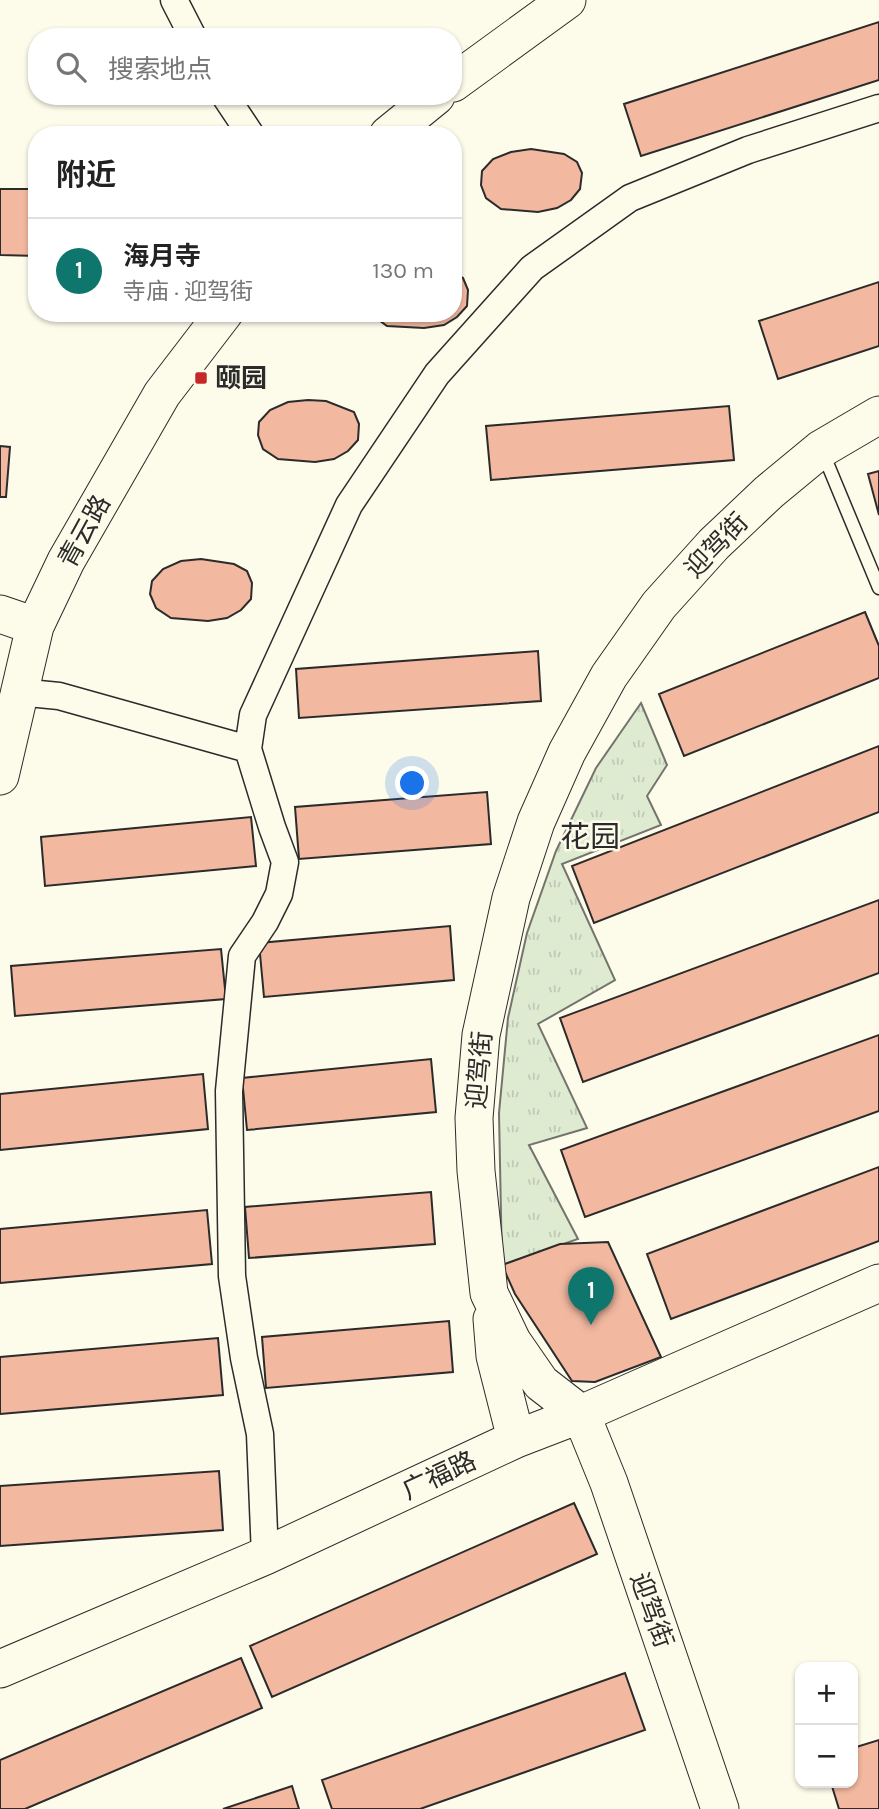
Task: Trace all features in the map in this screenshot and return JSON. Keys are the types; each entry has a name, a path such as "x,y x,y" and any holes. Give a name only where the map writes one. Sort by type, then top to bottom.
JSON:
{"street":[{"path":"174,0 188,28"},
{"path":"462,76 567,0"},
{"path":"231,105 245,126"},
{"path":"399,126 425,105"},
{"path":"265,1556 260,1434 243,1358 232,1276 229,1091 242,956 265,922 279,894 285,862 248,749 253,715 349,505 437,374 532,268 630,198 748,150 879,108"},
{"name":"青云路","path":"0,776 35,626 66,561 156,405 217,322"},
{"name":"迎驾街","path":"720,1809 609,1483 581,1414 541,1383 512,1341 489,1293 476,1171 474,1118 481,1035 511,898 536,822 567,752 609,676 659,605 714,544 769,492 821,449 879,415"},
{"path":"0,614 35,626"},
{"path":"18,692 59,696 248,749"},
{"name":"广福路","path":"0,1669 265,1556 516,1439 581,1414 879,1283"},
{"path":"489,1293 495,1356 516,1439"}],"lane":[{"path":"821,449 879,588"}],"green space":[{"path":"641,703 667,765 647,796 661,825 562,864 615,980 538,1024 587,1128 529,1145 578,1239 502,1265 499,1113 508,1018 527,933 556,851 596,768"}],"building":[{"path":"879,22 879,80 641,156 624,104"},
{"path":"531,149 564,154 577,162 582,173 580,189 571,200 557,208 538,212 501,209 486,198 481,185 482,171 493,159 511,152"},
{"path":"0,189 28,189 28,256 0,255"},
{"path":"462,277 468,290 467,306 462,312"},
{"path":"879,282 879,346 778,379 759,321"},
{"path":"382,322 449,322 424,328 387,326"},
{"path":"326,401 354,412 359,424 358,440 348,451 334,459 315,462 278,459 263,449 258,435 259,422 270,410 288,402"},
{"path":"729,406 734,460 491,480 486,426"},
{"path":"0,446 10,447 6,497 0,497"},
{"path":"879,471 879,515 868,474"},
{"path":"201,559 234,564 247,571 252,583 251,599 241,610 227,618 208,621 171,618 156,608 150,594 152,581 163,569 181,561"},
{"path":"865,612 879,646 879,678 684,756 659,694"},
{"path":"538,651 541,701 299,718 296,669"},
{"path":"879,746 879,812 594,923 572,866"},
{"path":"487,792 491,844 299,859 295,807"},
{"path":"251,817 256,866 45,886 41,837"},
{"path":"879,900 879,973 583,1082 560,1018"},
{"path":"450,926 454,980 264,997 259,943"},
{"path":"221,949 226,999 15,1016 11,966"},
{"path":"879,1035 879,1111 585,1217 561,1150"},
{"path":"431,1059 436,1112 247,1130 242,1078"},
{"path":"203,1074 208,1129 0,1150 0,1094"},
{"path":"879,1167 879,1241 671,1319 647,1254"},
{"path":"431,1192 435,1244 249,1258 245,1207"},
{"path":"207,1210 212,1264 0,1283 0,1229"},
{"path":"608,1242 661,1357 595,1382 572,1381 515,1294 502,1265 560,1244"},
{"path":"449,1321 453,1372 266,1388 262,1337"},
{"path":"218,1338 223,1395 0,1414 0,1357"},
{"path":"219,1471 223,1530 0,1546 0,1486"},
{"path":"574,1503 597,1554 272,1697 250,1646"},
{"path":"241,1658 262,1708 25,1809 0,1809 0,1760"},
{"path":"625,1673 645,1730 420,1809 332,1809 322,1780"},
{"path":"879,1740 879,1809 839,1809 833,1788 858,1788 858,1746"},
{"path":"292,1786 299,1809 223,1809"}],"place":[{"name":"颐园","path":"201,378"},
{"name":"海月寺","path":"591,1325"}],"district":[{"name":"花园","path":"590,837"}]}
